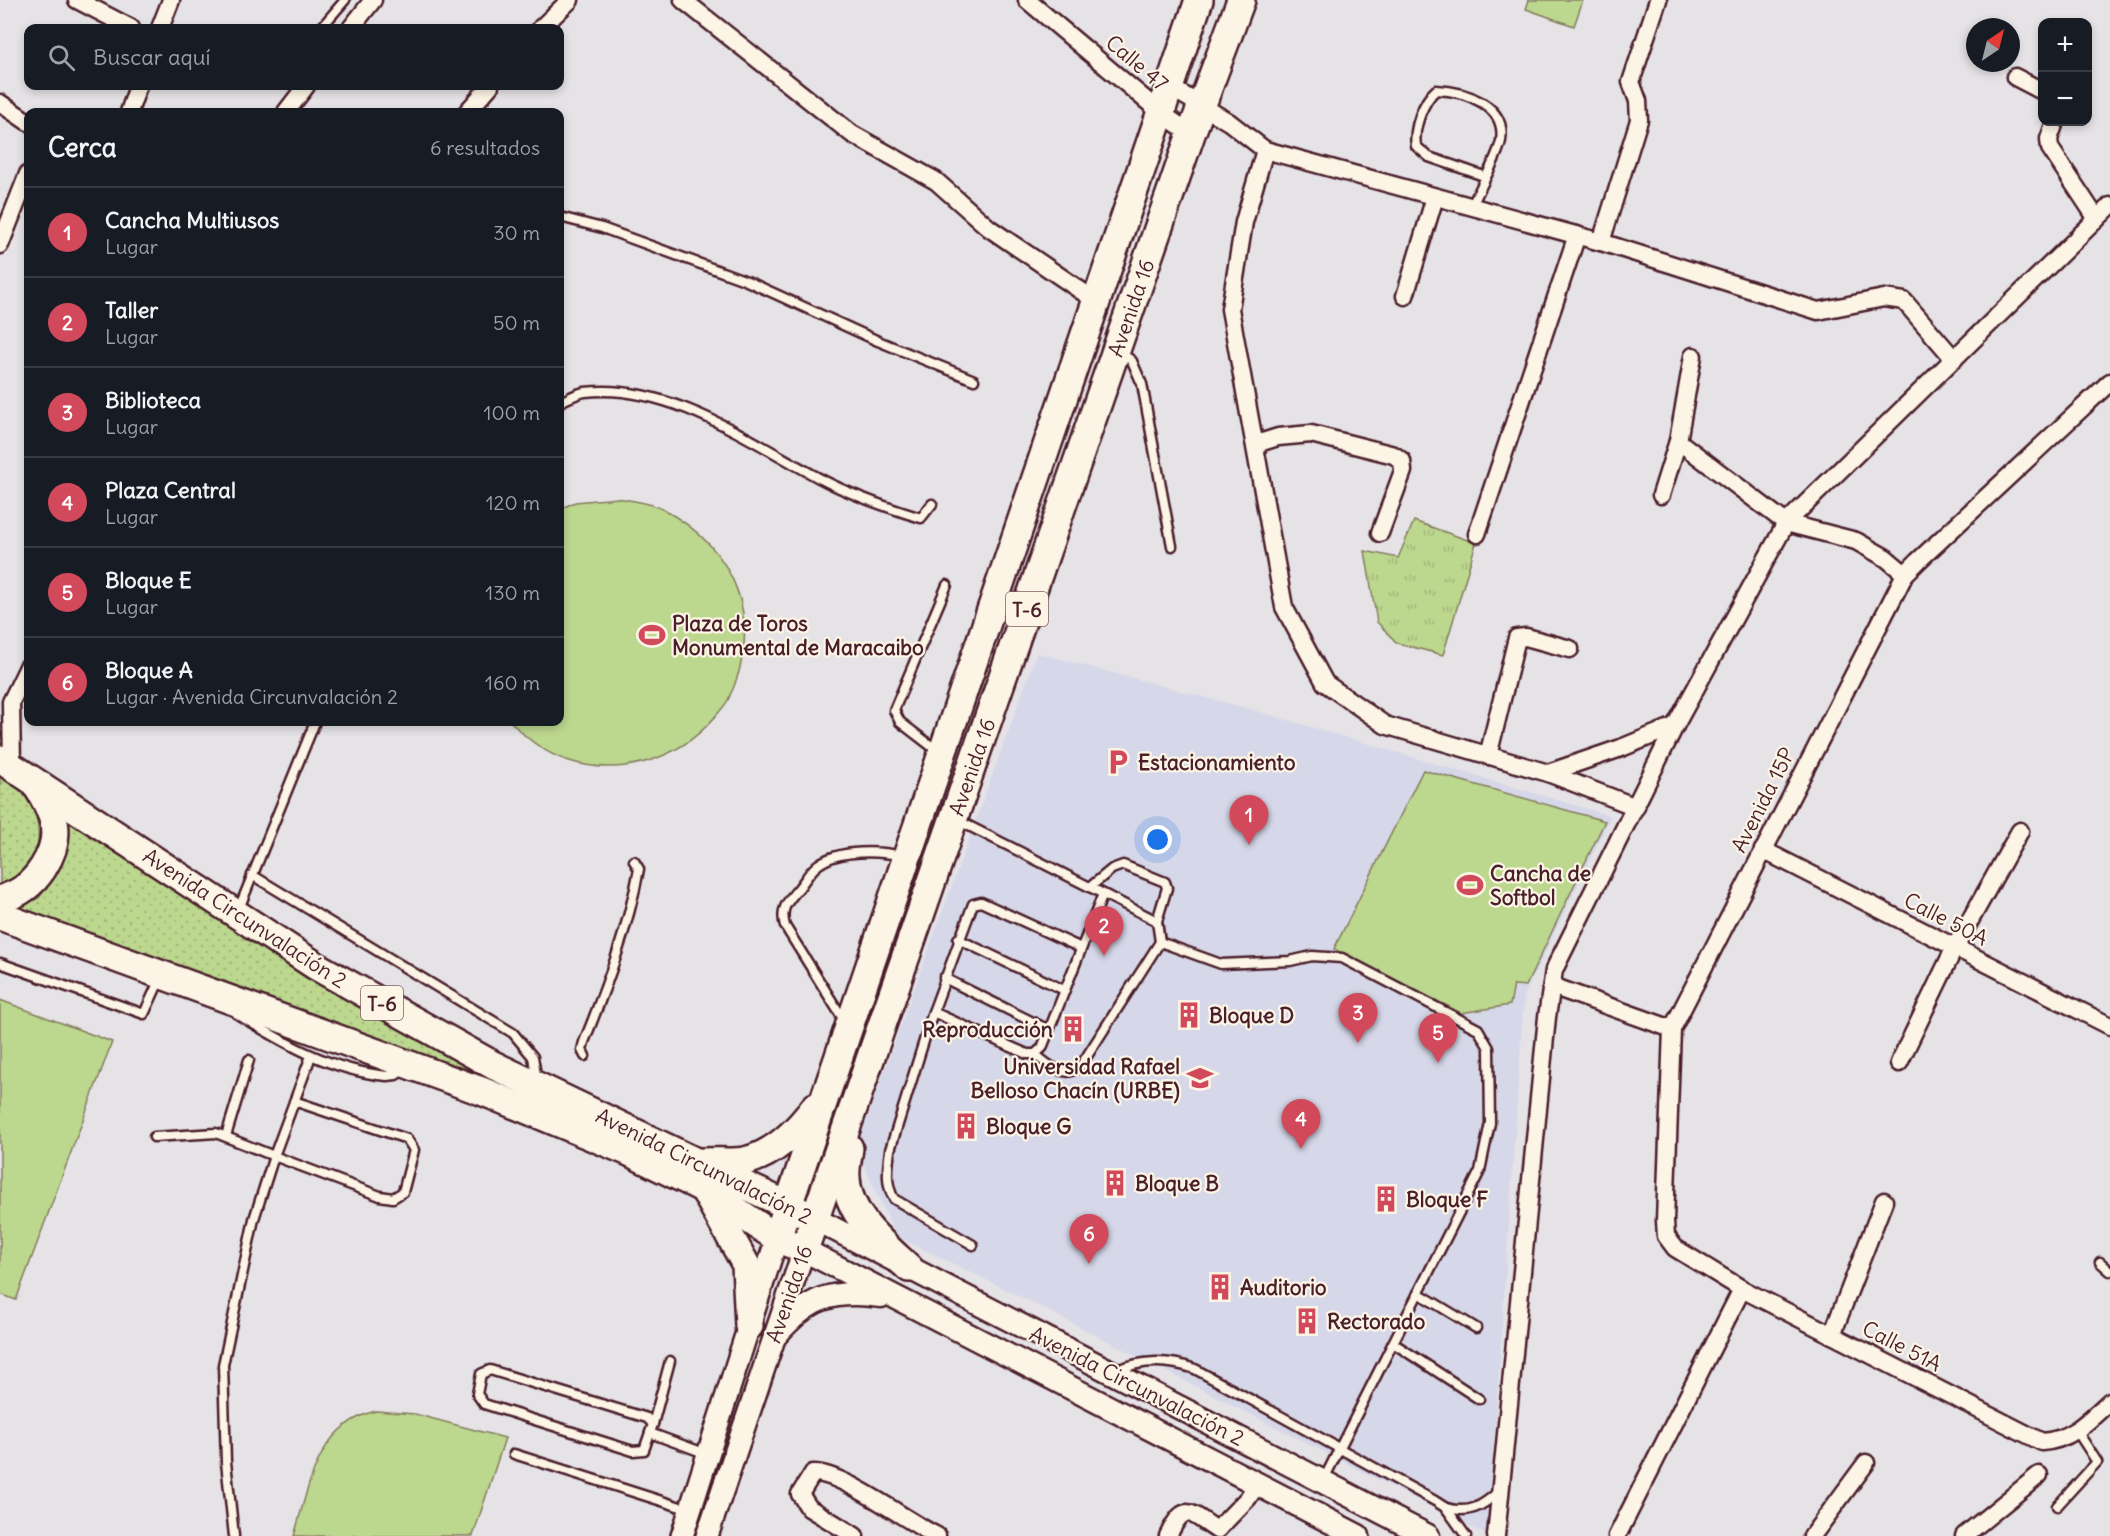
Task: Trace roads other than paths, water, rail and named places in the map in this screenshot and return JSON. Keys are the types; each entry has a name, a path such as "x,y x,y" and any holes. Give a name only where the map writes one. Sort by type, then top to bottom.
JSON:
{"highway":[{"name":"Avenida 16","path":"777,1238 1199,0"},
{"name":"Avenida 16","path":"804,1250 1191,134 1240,0"},
{"path":"0,900 28,888 53,852 55,824 49,804 15,769"},
{"name":"Avenida Circunvalación 2","path":"15,769 316,966 493,1065 815,1219"},
{"name":"Avenida Circunvalación 2","path":"0,916 484,1092 627,1151 704,1189 777,1238 804,1250"},
{"path":"697,1162 743,1161 772,1148 789,1137 806,1120 826,1091"},
{"path":"854,1107 845,1178 854,1205 876,1237 909,1268"},
{"path":"704,1189 746,1265 748,1326"}],"main road":[{"name":"Avenida Circunvalación 2","path":"815,1219 1428,1536"},
{"name":"Avenida Circunvalación 2","path":"804,1250 1358,1536"},
{"path":"774,1336 796,1312 825,1297 859,1293 894,1297"}],"street":[{"path":"77,0 122,24"},
{"path":"162,24 171,0"},
{"path":"354,24 373,0"},
{"path":"545,24 570,0"},
{"path":"683,0 852,134 936,181 989,228 1096,301"},
{"name":"Calle 47","path":"1027,0 1160,112 1191,134"},
{"path":"1601,242 1639,120 1638,101 1631,82 1659,0"},
{"path":"2015,77 2038,88"},
{"path":"1168,86 1203,106 1265,150 1601,242 1818,310 1884,298 1904,301 1954,359"},
{"path":"130,108 137,90"},
{"path":"289,108 303,90"},
{"path":"470,108 486,90"},
{"path":"0,103 24,119"},
{"path":"2054,126 2049,139 2050,148 2097,219"},
{"path":"1265,150 1244,222 1230,309 1284,608 1325,683 1385,725 1548,773 1635,807"},
{"path":"0,246 24,184"},
{"path":"1404,296 1435,197"},
{"path":"1496,1536 1554,970 1675,726 1786,523 2110,206"},
{"path":"1477,534 1577,236"},
{"path":"1661,495 1678,441 1693,356"},
{"name":"Avenida 15P","path":"1742,1289 1675,1248 1666,1236 1672,1029 1905,574 2110,382"},
{"path":"1256,444 1278,437 1311,434 1394,455 1402,460 1403,471 1380,533"},
{"path":"1678,441 1786,523 1856,541 1886,558 1905,574"},
{"path":"1488,756 1517,638 1526,637 1569,649"},
{"path":"15,769 5,705 24,674"},
{"path":"1548,773 1621,748 1675,726"},
{"path":"1899,1063 1954,949 2020,831"},
{"name":"Calle 50A","path":"1763,850 1954,949 2110,1026"},
{"path":"1552,986 1672,1029"},
{"path":"1832,1335 1884,1201"},
{"name":"Avenida 16","path":"682,1536 777,1238"},
{"name":"Avenida 16","path":"707,1536 804,1250"},
{"path":"1617,1536 1742,1289"},
{"name":"Calle 51A","path":"1742,1289 2042,1442 2060,1441 2077,1431"},
{"path":"2077,1431 2110,1401"},
{"path":"1815,1536 1866,1463"},
{"path":"855,1536 809,1508 803,1501 800,1494 813,1473 822,1473 847,1485 916,1531 937,1536"},
{"path":"1964,1536 2039,1475"},
{"path":"1168,1536 1178,1516 1183,1513 1191,1514 1214,1533 1248,1498 1257,1484"}],"lane":[{"path":"324,24 345,0"},
{"path":"1472,206 1501,140 1497,116 1483,102 1453,90 1436,90 1431,95 1416,129 1416,146 1429,157 1484,176"},
{"path":"564,217 602,228 747,281 878,341 974,380"},
{"path":"1117,351 1132,362 1142,384 1172,546"},
{"path":"564,400 584,392 633,395 674,404 741,434 820,479 879,506 921,518 932,504"},
{"path":"941,754 900,722 894,710 947,585"},
{"path":"237,914 313,726"},
{"path":"954,819 1157,921"},
{"path":"848,1027 785,926 782,915 784,906 819,864 841,855 886,852 906,857"},
{"path":"585,1056 582,1050 584,1042 617,955 632,906 639,869 633,861"},
{"path":"933,1012 1027,1054 1035,1054 1061,1072 1076,1071 1160,942 1157,921 1167,888 1166,882 1123,865 1112,869 1090,887"},
{"path":"252,875 513,1033 532,1057 539,1086"},
{"path":"1035,1054 1042,1048 1103,894"},
{"path":"973,1245 902,1204 889,1191 890,1150 958,939 973,904 981,902 1081,948"},
{"path":"958,939 1064,990"},
{"path":"1160,942 1221,964 1290,961 1312,956 1342,958 1478,1029 1489,1048 1490,1123 1480,1171 1323,1482"},
{"path":"0,963 144,1014 154,997 161,976"},
{"path":"944,978 1049,1030"},
{"path":"220,997 238,1014 310,1056 362,1072 387,1076 396,1075 410,1065"},
{"path":"234,1536 226,1462 223,1365 254,1219 310,1056"},
{"path":"226,1136 249,1060"},
{"path":"154,1137 204,1132 226,1136 388,1198 400,1195 406,1186 414,1150 407,1139 294,1101"},
{"path":"2100,1262 2110,1270"},
{"path":"1418,1293 1476,1328"},
{"path":"1393,1343 1479,1399"},
{"path":"1110,1372 1157,1360 1175,1362 1245,1395 1446,1508 1469,1512 1483,1505 1501,1489"},
{"path":"670,1361 651,1428 644,1450 640,1453 484,1404 477,1395 481,1374 490,1370 647,1418 651,1428 708,1454"},
{"path":"2057,1506 2097,1462 2077,1431"},
{"path":"514,1455 690,1510"},
{"path":"1446,1508 1466,1536"}],"place":[{"name":"Plaza de Toros Monumental de Maracaibo","path":"652,635"},
{"name":"Estacionamiento","path":"1118,762"},
{"name":"Cancha Multiusos","path":"1249,845"},
{"name":"Cancha de Softbol","path":"1470,885"},
{"name":"Taller","path":"1104,956"},
{"name":"Bloque D","path":"1189,1015"},
{"name":"Reproducción","path":"1073,1029"},
{"name":"Biblioteca","path":"1358,1043"},
{"name":"Bloque E","path":"1438,1063"},
{"name":"Universidad Rafael Belloso Chacín (URBE)","path":"1200,1078"},
{"name":"Bloque G","path":"966,1126"},
{"name":"Plaza Central","path":"1301,1149"},
{"name":"Bloque B","path":"1115,1183"},
{"name":"Bloque F","path":"1386,1199"},
{"name":"Bloque A","path":"1089,1264"},
{"name":"Auditorio","path":"1220,1287"},
{"name":"Rectorado","path":"1307,1321"}]}
